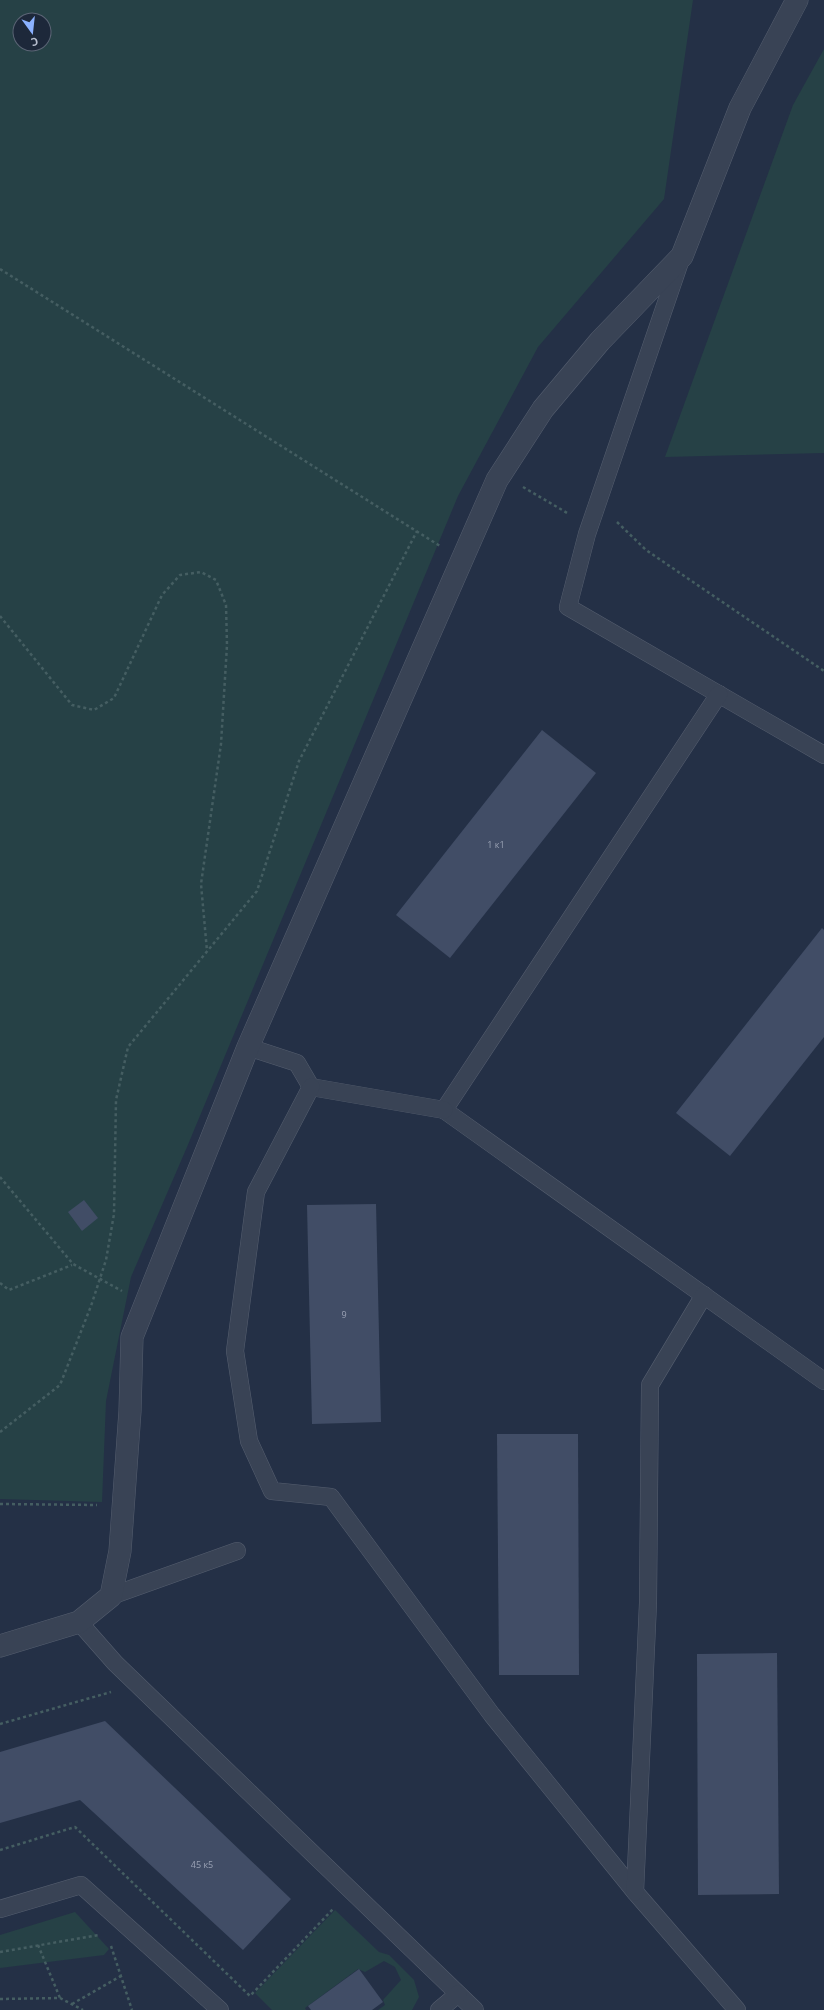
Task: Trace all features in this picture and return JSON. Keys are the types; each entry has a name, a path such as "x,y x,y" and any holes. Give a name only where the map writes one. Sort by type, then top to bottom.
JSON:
{"street":[{"path":"0,1646 79,1622 111,1596 120,1552 122,1505 130,1411 132,1337 248,1047 462,560 501,475 543,409 600,341 682,256 740,108 797,0"}],"lane":[{"path":"682,256 597,504 568,606 824,755"},
{"path":"444,1110 720,694"},
{"path":"248,1047 297,1063 311,1086 444,1110 824,1381"},
{"path":"311,1086 256,1192 235,1351 249,1441 272,1491 332,1497 492,1715 635,1892 737,2010"},
{"path":"635,1892 648,1603 650,1385 704,1295"},
{"path":"111,1596 237,1551"},
{"path":"79,1622 121,1669 475,2010"},
{"path":"0,1909 81,1885 220,2010"},
{"path":"439,2010 458,1994"}],"path":[{"path":"0,269 462,560"},
{"path":"501,475 590,526"},
{"path":"597,504 646,550 824,671"},
{"path":"0,1432 60,1385 100,1279 106,1260 114,1214 116,1100 128,1047 258,891 299,761 417,531"},
{"path":"0,616 72,705 94,710 114,698 162,595 180,575 201,572 216,580 226,605 227,645 221,744 202,884 207,951"},
{"path":"0,1177 73,1264 145,1304"},
{"path":"0,1283 9,1290 73,1264"},
{"path":"0,1504 122,1505"},
{"path":"0,1724 117,1690"},
{"path":"0,1850 75,1827 250,1996 336,1906"},
{"path":"0,1952 107,1933"},
{"path":"109,1940 132,2010"},
{"path":"38,1945 60,1998"},
{"path":"72,2004 121,1976"},
{"path":"0,1999 60,1998 83,2010"}],"green space":[{"path":"0,0 693,0 664,199 538,347 458,496 187,1147 131,1277 106,1401 102,1502 0,1499"},
{"path":"824,49 824,453 665,457 793,105"},
{"path":"335,1910 379,1952 389,1955 414,1980 419,1997 412,2010 378,2010 385,2005 383,2000 401,1980 395,1967 384,1961 365,1972 358,1969 305,2008 306,2010 272,2010 255,1993"},
{"path":"75,1912 109,1949 104,1955 0,1968 0,1935"}],"building":[{"path":"542,730 596,773 450,958 396,915"},
{"path":"822,928 824,930 824,1037 730,1156 676,1113"},
{"path":"84,1200 98,1218 82,1231 68,1212"},
{"path":"376,1204 381,1422 312,1424 307,1205"},
{"path":"497,1434 578,1434 579,1675 499,1675"},
{"path":"777,1653 779,1894 698,1895 697,1654"},
{"path":"105,1721 291,1899 243,1950 80,1800 0,1823 0,1752"},
{"path":"359,1969 383,2002 372,2010 311,2010 308,2006"}]}
